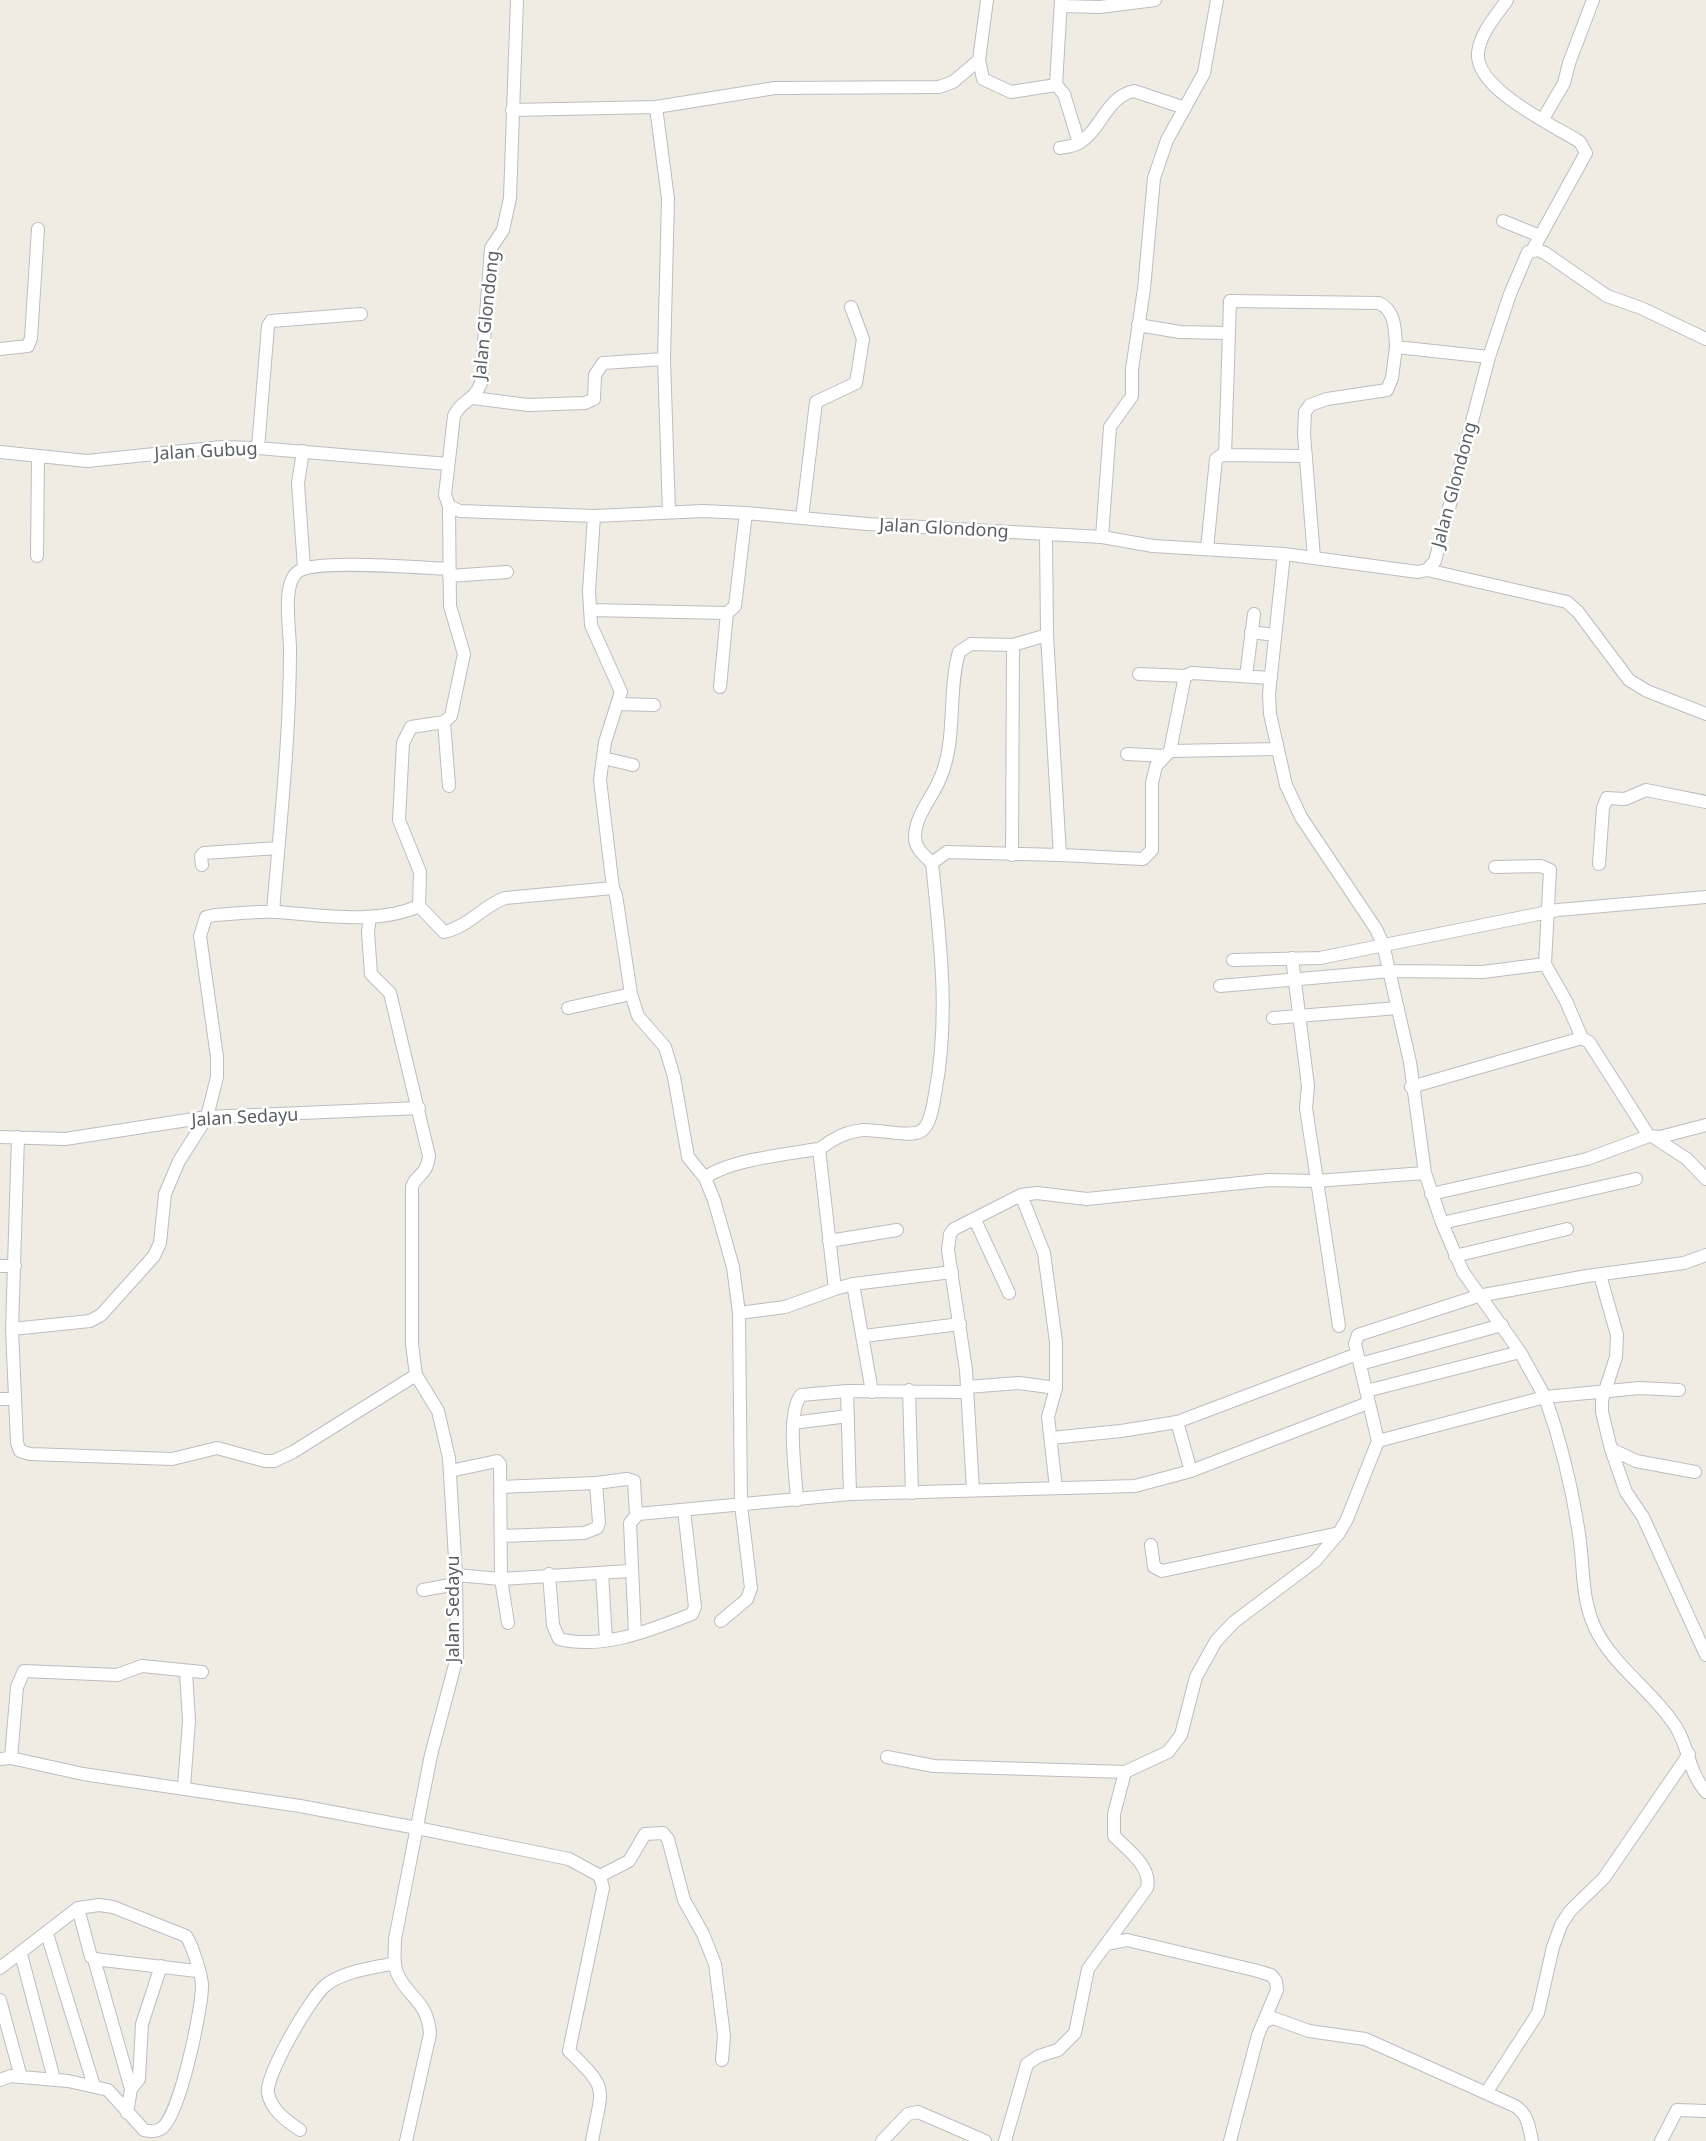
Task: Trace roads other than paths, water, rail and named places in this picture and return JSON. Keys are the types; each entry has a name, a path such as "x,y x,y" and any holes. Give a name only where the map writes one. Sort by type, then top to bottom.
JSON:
{"street":[{"name":"Jalan Glondong","path":"517,0 510,198 503,230 491,248 481,383 473,398 461,405 454,416 445,495 449,506 455,510 470,512 594,516 669,512 746,513 867,524 1102,537 1153,546 1284,554 1418,572 1427,570 1435,561 1489,357 1525,256 1532,251 1586,153 1580,142 1543,119"},
{"path":"987,0 979,60 983,79 1009,92 1056,85"},
{"path":"1079,143 1064,94 1056,85 1061,3 1100,7 1155,0"},
{"path":"1102,537 1110,427 1132,396 1132,369 1154,178 1167,140 1204,73 1217,0"},
{"path":"1507,0 1485,31 1478,52 1479,66 1488,81 1503,94 1543,119 1564,84 1569,63 1593,0"},
{"path":"512,110 656,107 775,88 939,87 953,82 979,60"},
{"path":"1060,148 1079,143 1096,126 1113,102 1126,93 1134,91 1185,108"},
{"path":"656,107 668,199 664,359 669,512"},
{"path":"1503,221 1540,236"},
{"path":"0,349 28,346 31,338 38,229"},
{"path":"1532,251 1545,253 1607,296 1641,308 1706,339"},
{"path":"1224,456 1230,301 1379,303 1385,306 1392,316 1396,347 1392,378 1387,390 1327,399 1310,405 1304,420 1314,558"},
{"path":"802,518 816,402 818,399 852,387 858,377 864,339 851,307"},
{"path":"258,448 268,326 271,321 361,314"},
{"path":"1138,325 1180,332 1227,333"},
{"path":"1396,347 1489,357"},
{"path":"473,398 528,405 585,403 594,399 595,375 603,363 664,359"},
{"name":"Jalan Gubug","path":"0,452 87,461 222,447 448,464"},
{"path":"303,452 298,483 304,568"},
{"path":"1207,549 1216,459 1224,456 1306,456"},
{"path":"37,556 39,457"},
{"path":"449,506 450,611 464,654 453,711 448,720 444,722 411,727 403,743 399,820 420,872 419,906 444,932 461,926 495,901 505,898 613,888"},
{"path":"590,610 727,613 735,606 746,513"},
{"path":"594,516 590,610 596,640 619,682 621,692 605,742 600,780 613,888 631,994 638,1016 665,1047 674,1077 688,1157 705,1179 722,1224 733,1267 739,1313 741,1505 750,1593 722,1621"},
{"path":"1046,534 1047,635 1060,855"},
{"path":"1284,554 1271,678 1270,714 1286,785 1301,817 1376,929 1383,944 1410,1062 1411,1087 1425,1173 1431,1194 1455,1256 1478,1296 1502,1325 1520,1352 1545,1397 1559,1437 1575,1516 1583,1590 1590,1617 1604,1644 1676,1727 1689,1754 1697,1782 1706,1792"},
{"path":"273,912 286,769 290,651 288,589 296,572 304,568 330,565 449,572 507,572"},
{"path":"1427,570 1567,602 1629,680 1647,691 1706,714"},
{"path":"720,687 727,613"},
{"path":"1246,676 1254,614"},
{"path":"1251,632 1275,635"},
{"path":"705,1179 716,1170 793,1151 819,1149 848,1133 864,1130 912,1134 921,1132 927,1124 934,1102 944,1041 941,950 932,863 917,848 915,837 924,805 938,784 946,760 952,690 959,652 971,644 1013,645 1047,635"},
{"path":"1012,855 1013,645"},
{"path":"1139,674 1185,676 1192,673 1271,678"},
{"path":"932,863 947,852 1143,859 1149,856 1152,850 1152,783 1156,766 1168,753 1185,676"},
{"path":"618,704 654,705"},
{"path":"444,722 448,786"},
{"path":"1127,754 1278,749"},
{"path":"603,758 633,765"},
{"path":"1599,864 1603,808 1607,798 1625,799 1646,790 1706,802"},
{"path":"202,865 201,856 204,853 278,848"},
{"path":"1495,867 1548,868 1550,872 1549,912 1545,964 1582,1038 1589,1042 1652,1137 1687,1160 1706,1179"},
{"path":"1233,960 1320,958 1549,912 1706,897"},
{"path":"12,1329 82,1323 101,1315 154,1256 160,1243 165,1194 179,1161 207,1117 217,1077 217,1057 201,946 203,922 215,915 273,912 370,917 407,911 419,906"},
{"name":"Jalan Sedayu","path":"370,917 368,932 371,974 390,993 429,1156 424,1173 415,1180 412,1187 412,1344 416,1375 438,1411 450,1471 456,1580 457,1657 431,1755 395,1939 395,1963"},
{"path":"1292,958 1308,1086 1306,1108 1339,1326"},
{"path":"1220,986 1391,971 1483,972 1545,964"},
{"path":"568,1008 631,994"},
{"path":"1273,1018 1398,1008"},
{"path":"1411,1087 1582,1038"},
{"name":"Jalan Sedayu","path":"0,1137 66,1139 207,1117 419,1108"},
{"path":"1431,1194 1598,1156 1652,1137 1706,1125"},
{"path":"18,1137 12,1329 18,1448 23,1453 172,1459 217,1448 265,1461 274,1461 293,1452 416,1375"},
{"path":"819,1149 835,1289"},
{"path":"973,1490 967,1389 960,1324 948,1250 950,1234 960,1226 1021,1195 1037,1193 1087,1199 1269,1180 1316,1181 1425,1173"},
{"path":"1442,1223 1636,1179"},
{"path":"1021,1195 1044,1253 1056,1342 1056,1388 1048,1417 1056,1488"},
{"path":"975,1220 1009,1293"},
{"path":"1455,1256 1567,1229"},
{"path":"829,1241 897,1230"},
{"path":"887,1757 934,1766 1125,1772 1168,1752 1181,1735 1196,1677 1216,1641 1234,1622 1315,1561 1339,1533 1368,1472 1378,1441 1355,1340 1361,1333 1478,1296 1684,1263 1706,1255"},
{"path":"0,1266 15,1266"},
{"path":"739,1313 785,1307 853,1284 952,1272"},
{"path":"1600,1275 1617,1335 1616,1357 1605,1391 1602,1412 1611,1449 1626,1492 1643,1517 1706,1655"},
{"path":"853,1284 864,1336 872,1392"},
{"path":"864,1336 960,1324"},
{"path":"1051,1438 1121,1431 1177,1422 1358,1359 1502,1325"},
{"path":"636,1515 850,1494 1135,1486 1191,1471 1367,1397 1520,1352"},
{"path":"797,1500 793,1423 796,1403 801,1395 967,1389 1019,1383 1056,1388"},
{"path":"909,1390 912,1493"},
{"path":"1378,1441 1545,1397 1605,1391 1679,1390"},
{"path":"847,1392 850,1494"},
{"path":"0,1399 15,1399"},
{"path":"793,1423 848,1416"},
{"path":"1177,1422 1191,1471"},
{"path":"1611,1449 1636,1461 1695,1472"},
{"path":"450,1471 497,1461 501,1469 501,1579 508,1623"},
{"path":"500,1487 596,1483 627,1479 634,1481 636,1515 630,1523 630,1571 635,1634"},
{"path":"501,1536 593,1531 599,1523 596,1483"},
{"path":"549,1574 553,1625 559,1639 606,1640 635,1634 694,1611 684,1510"},
{"path":"1151,1545 1154,1567 1162,1571 1339,1533"},
{"path":"423,1590 456,1580 630,1571"},
{"path":"602,1573 606,1640"},
{"path":"202,1672 142,1666 117,1675 24,1671 17,1687 5,1758 83,1774 184,1787 417,1828 569,1859 600,1876 603,1888 569,2051 595,2075 602,2089 592,2141"},
{"path":"184,1787 189,1721 186,1672"},
{"path":"1486,2093 1538,2013 1553,1947 1561,1926 1570,1911 1604,1878 1689,1754"},
{"path":"1005,2141 1027,2064 1039,2056 1058,2050 1075,2033 1088,1969 1143,1894 1149,1881 1144,1869 1114,1836 1114,1814 1125,1772"},
{"path":"600,1876 629,1861 645,1834 663,1833 668,1839 684,1900 707,1941 715,1964 724,2036 722,2060"},
{"path":"0,1968 78,1908 99,1905 113,1907 186,1936 193,1948 202,1989 183,2088 168,2121 159,2130 151,2132 144,2130 127,2113 112,2092 94,2086 54,2079 12,2076 0,2080"},
{"path":"78,1908 131,2089 127,2113"},
{"path":"47,1934 94,2086"},
{"path":"1106,1944 1127,1940 1271,1975 1276,1981 1277,1990 1266,2021 1258,2035 1230,2141"},
{"path":"21,1954 54,2079"},
{"path":"94,1959 197,1971"},
{"path":"300,2130 284,2118 272,2104 267,2091 270,2079 298,2024 326,1985 339,1978 395,1963 398,1976 423,2005 429,2022 430,2034 406,2141"},
{"path":"131,2089 139,2079 142,2024 161,1966"},
{"path":"0,2000 21,2077"},
{"path":"1266,2021 1274,2018 1309,2031 1365,2039 1486,2093 1522,2110 1532,2141"},
{"path":"1661,2141 1677,2110 1706,2111"},
{"path":"882,2141 908,2115 918,2112 985,2141"}]}
